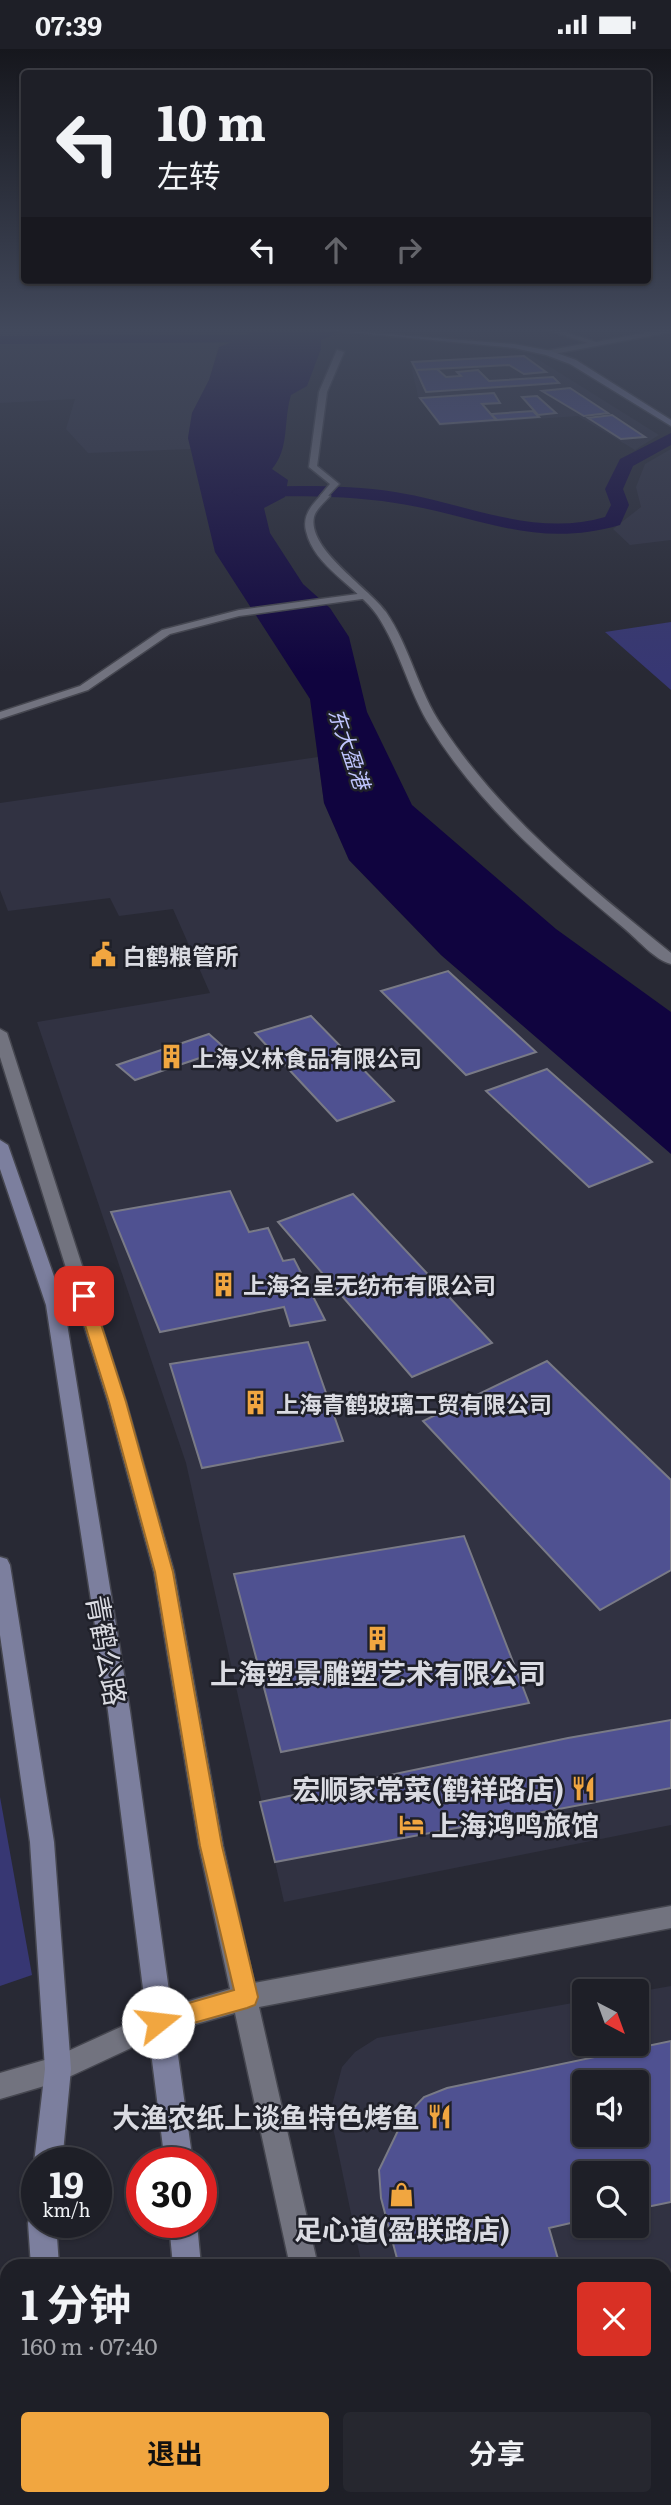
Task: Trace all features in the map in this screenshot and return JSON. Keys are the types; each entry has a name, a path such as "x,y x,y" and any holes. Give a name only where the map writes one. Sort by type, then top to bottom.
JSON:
{"main road":[{"name":"青鹤公路","path":"0,1145 54,1305 119,1710 158,2022 176,2121 178,2147"},
{"path":"0,1565 42,1842 58,2069 50,2147"},
{"path":"43,2238 45,2259"},
{"path":"184,2238 186,2259"}],"street":[{"path":"316,444 313,467 335,484 311,511 308,524 340,572 380,611 435,723 504,812 592,894 671,960"},
{"path":"0,716 84,688 166,632 239,613 365,596"},
{"path":"0,1033 117,1402 164,1572 211,1846 247,1997 303,2259"},
{"path":"0,2085 58,2069 158,2022 247,1997 671,1917"}],"shaded area":[{"path":"79,444 190,444 191,449 88,453"},
{"path":"624,444 645,444 635,450"},
{"path":"671,449 671,540 630,545 613,529 641,507 636,487 645,464"},
{"path":"671,622 671,690 605,632"},
{"path":"318,757 324,803 349,860 441,955 671,1151 671,1825 284,1902 186,1463 37,1022 210,993 173,909 119,916 110,898 8,911 0,890 0,803"},
{"path":"0,1797 32,1975 0,1986"},
{"path":"671,1986 671,2259 361,2259 330,2113 342,2067 355,2052 377,2038 572,2003 572,2056 649,2056 649,1990"}],"water":[{"name":"东大盈港","path":"189,444 284,444 272,469 288,480 285,497 264,508 270,533 303,584 330,608 349,637 367,712 412,805 556,929 671,1012 671,1154 441,955 349,860 324,803 310,699 215,552"}],"building":[{"path":"448,971 536,1052 466,1075 381,991"},
{"path":"311,1016 394,1101 337,1121 255,1033"},
{"name":"上海义林食品有限公司","path":"209,1034 226,1049 135,1080 117,1065"},
{"path":"547,1069 652,1162 589,1187 486,1091"},
{"name":"上海名呈无纺布有限公司","path":"230,1191 249,1232 268,1228 283,1261 294,1259 325,1320 290,1326 284,1307 160,1332 111,1212"},
{"path":"353,1194 492,1343 412,1377 278,1222"},
{"name":"上海青鹤玻璃工贸有限公司","path":"308,1342 343,1441 202,1468 170,1364"},
{"path":"547,1361 671,1480 671,1570 600,1610 423,1421"},
{"name":"上海塑景雕塑艺术有限公司","path":"464,1536 529,1703 281,1752 234,1574"},
{"path":"671,1720 671,1788 275,1862 260,1802 568,1738"},
{"path":"671,2041 671,2202 649,2207 649,2161 572,2161 572,2223 549,2228 558,2259 397,2259 381,2198 379,2170 404,2118 424,2097 447,2088 600,2056 649,2056 649,2046"}],"waterway":[{"path":"240,492 356,493 420,502 533,528 588,528 613,521 620,505 614,489 626,463 661,444"}],"place":[{"name":"白鹤粮管所","path":"103,955"},
{"name":"上海义林食品有限公司","path":"172,1057"},
{"name":"上海名呈无纺布有限公司","path":"223,1284"},
{"name":"上海青鹤玻璃工贸有限公司","path":"256,1403"},
{"name":"上海塑景雕塑艺术有限公司","path":"378,1638"},
{"name":"宏顺家常菜(鹤祥路店)","path":"584,1788"},
{"name":"上海鸿鸣旅馆","path":"411,1824"},
{"name":"大渔农纸上谈鱼特色烤鱼","path":"440,2116"},
{"name":"足心道(盈联路店)","path":"402,2194"}],"route":[{"path":"84,1296 117,1402 164,1572 211,1846 247,1997 158,2022"}]}
